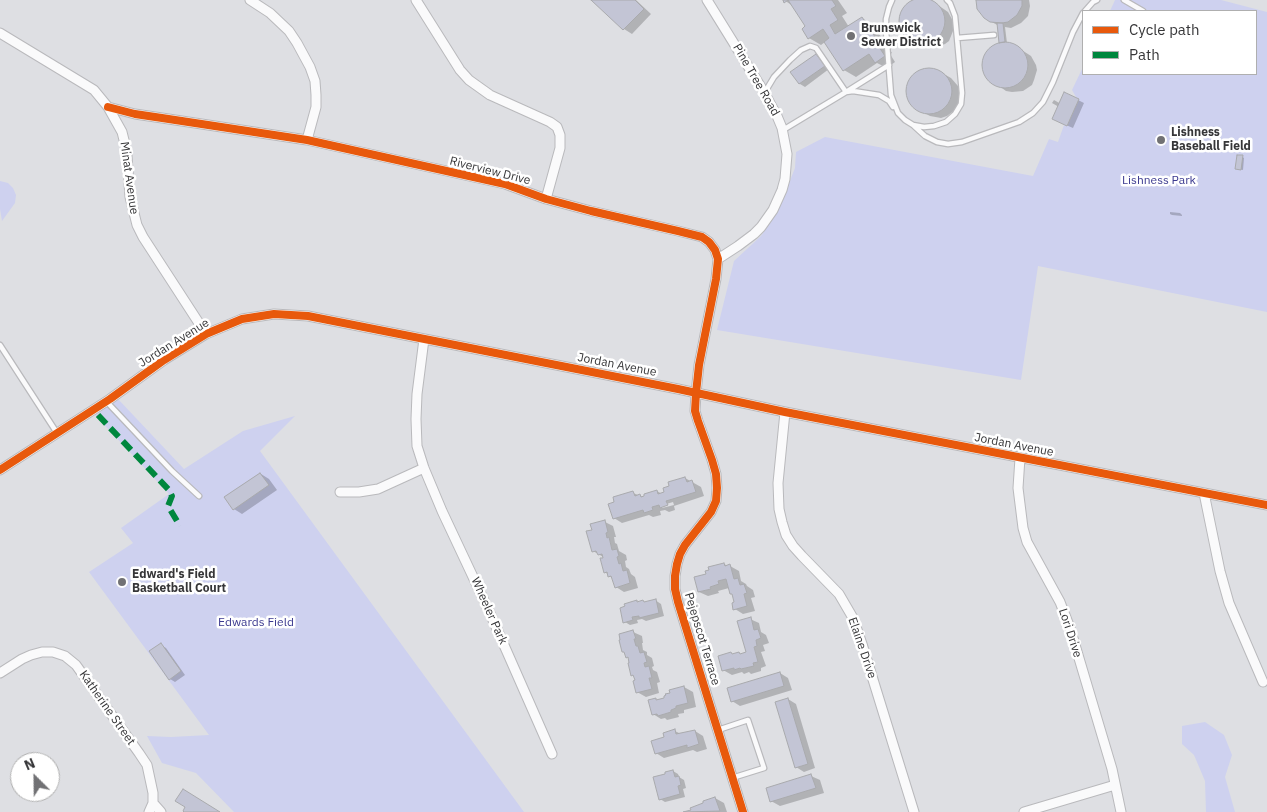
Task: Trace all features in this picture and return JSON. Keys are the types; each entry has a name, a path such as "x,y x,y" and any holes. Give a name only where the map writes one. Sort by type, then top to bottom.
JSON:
{"street":[{"path":"250,0 270,13 289,32 310,67 315,81 316,108 307,140"},
{"path":"416,0 460,70 469,80 490,95 557,127 560,135 560,148 546,199"},
{"name":"Pine Tree Road","path":"710,1 777,116 783,130 787,154 782,190 761,227 738,246 718,259"},
{"name":"Minat Avenue","path":"0,33 94,90 108,107 122,132 125,144 130,197 137,225 206,334"},
{"name":"Riverview Drive","path":"108,107 144,115 307,140 505,184 546,199 702,237 709,242 718,259"},
{"path":"696,392 718,259"},
{"name":"Jordan Avenue","path":"0,470 206,334 242,319 274,314 308,316 696,392 785,412 1267,505"},
{"name":"Wheeler Park","path":"424,339 417,394 417,446 442,511 493,619 552,754"},
{"name":"Pejepscot Terrace","path":"696,392 695,411 716,474 716,501 711,512 680,554 675,576 675,589 743,812"},
{"name":"Elaine Drive","path":"785,412 778,483 779,509 786,535 802,556 839,594 853,618 914,812"},
{"name":"Lori Drive","path":"1020,458 1018,488 1023,528 1027,542 1060,602 1070,628 1112,769 1122,812"},
{"path":"340,492 378,489 424,468"},
{"path":"1204,492 1213,544 1227,595 1263,682"},
{"name":"Katherine Street","path":"0,673 22,659 42,652 54,652 66,656 76,665 146,765 153,793 149,812"},
{"path":"1024,812 1115,785"},
{"path":"152,803 161,812"}],"lane":[{"path":"892,0 888,7 886,31 891,95 898,112"},
{"path":"913,125 924,127 946,122 955,114 961,104 962,93 955,16 948,0"},
{"path":"1086,10 1096,0"},
{"path":"1124,0 1141,10"},
{"path":"846,92 853,91 880,95 889,101 906,120 925,136 937,142 948,144 962,142 1018,122 1033,113 1043,102 1082,16"},
{"path":"957,38 994,35"},
{"path":"764,92 774,77 790,60 801,50 810,46 816,48 846,92"},
{"path":"783,130 889,65"},
{"path":"0,345 57,433"},
{"path":"106,401 172,471 199,496"},
{"path":"718,730 748,720 764,768 732,778"}],"green space":[{"name":"Lishness Park","path":"1115,0 1221,0 1267,12 1267,312 1038,266 1021,380 717,330 734,261 761,236 778,211 795,168 796,152 825,137 1033,176 1049,139 1058,142 1064,125 1067,126 1079,99 1072,90 1082,69 1082,75 1257,75 1257,10 1110,10"},
{"path":"0,181 8,183 16,195 15,203 2,221 0,209"},
{"name":"Edwards Field","path":"118,399 184,469 243,431 295,416 260,451 524,812 234,812 196,773 162,763 147,736 209,735 89,572 133,543 121,528 169,494 95,415"},
{"path":"1205,722 1224,735 1232,755 1225,777 1235,812 1206,812 1205,781 1194,755 1182,744 1182,726"}],"building":[{"path":"918,-1 935,2 941,8 945,21 941,34 935,40 922,44 909,40 903,34 899,21 903,8 909,2"},
{"path":"591,0 635,0 644,9 623,30"},
{"name":"Brunswick Sewer District","path":"788,0 832,0 836,6 831,9 838,20 830,25 835,34 862,17 881,46 879,47 885,56 875,63 869,54 843,71 824,42 829,38 823,29 808,39 802,29 805,26"},
{"path":"976,0 1022,0 1022,6 1017,15 1008,22 990,22 977,9"},
{"path":"997,23 1003,23 1005,42 999,43"},
{"path":"1000,42 1010,42 1024,52 1028,65 1024,78 1018,84 1010,88 1000,88 986,78 982,70 982,60 992,46"},
{"path":"816,54 825,66 799,84 790,72"},
{"path":"924,68 934,68 948,78 952,91 948,104 942,110 934,114 924,114 910,104 906,96 906,86 916,72"},
{"path":"1064,92 1079,99 1067,126 1052,119"},
{"path":"1237,155 1243,155 1241,170 1235,169"},
{"path":"260,473 269,485 233,510 224,497"},
{"path":"685,477 687,482 692,480 696,492 666,501 668,505 660,508 659,505 652,507 653,510 644,513 643,510 613,519 608,504 614,502 613,497 633,491 635,496 640,494 641,497 644,494 657,490 658,494 664,492 663,488 669,486 668,482"},
{"path":"605,520 608,532 606,533 607,538 609,537 612,550 617,549 619,564 621,563 623,571 627,570 630,583 615,588 611,576 608,577 607,572 604,573 600,558 603,558 602,554 598,555 596,551 592,552 586,531 592,530 590,524"},
{"path":"724,563 725,566 730,564 734,579 738,578 740,585 744,584 747,593 744,594 747,606 733,610 732,603 734,602 726,579 718,581 719,584 710,587 711,589 698,592 694,577 706,574 705,571 709,570 708,567"},
{"path":"656,599 659,613 639,618 639,616 632,617 633,620 623,623 620,608 625,606 624,604 637,600 637,602 643,600 644,602"},
{"path":"751,617 754,630 758,629 761,638 756,640 757,646 754,647 758,662 753,663 754,666 722,671 718,656 731,652 732,654 739,652 740,654 746,652 737,621"},
{"path":"633,630 636,646 638,646 640,653 644,652 647,662 644,663 645,667 649,666 652,678 649,678 652,689 636,693 633,681 635,680 633,675 631,676 628,657 626,658 624,652 622,652 619,640 619,634"},
{"path":"161,643 181,671 169,680 149,651"},
{"path":"780,672 784,686 731,702 727,688"},
{"path":"684,686 688,703 676,706 671,712 658,716 657,714 652,715 648,700 664,698 665,694 670,693 669,690"},
{"path":"788,698 808,764 795,768 775,702"},
{"path":"675,729 676,734 695,730 699,744 687,748 687,745 655,754 651,741 664,737 663,733"},
{"path":"673,770 675,777 679,776 681,785 678,786 680,794 659,800 653,777"},
{"path":"811,774 816,788 770,802 766,788"},
{"path":"183,789 220,812 184,812 185,807 175,801"},
{"path":"715,797 720,811 683,812 691,810 690,808"}],"marked path":[{"path":"98,415 169,490 172,496 168,506 180,526"}],"cycle path":[{"path":"108,107 135,114 307,140 505,184 546,199 702,237 709,242 715,250 718,259 716,279 699,365 695,411 716,474 716,501 711,512 680,554 675,576 675,589 743,812"},
{"path":"0,470 206,334 242,319 274,314 308,316 785,412 1267,505"}],"place":[{"name":"Brunswick Sewer District","path":"851,36"},
{"name":"Lishness Baseball Field","path":"1161,140"},
{"name":"Edward's Field Basketball Court","path":"122,582"}]}
